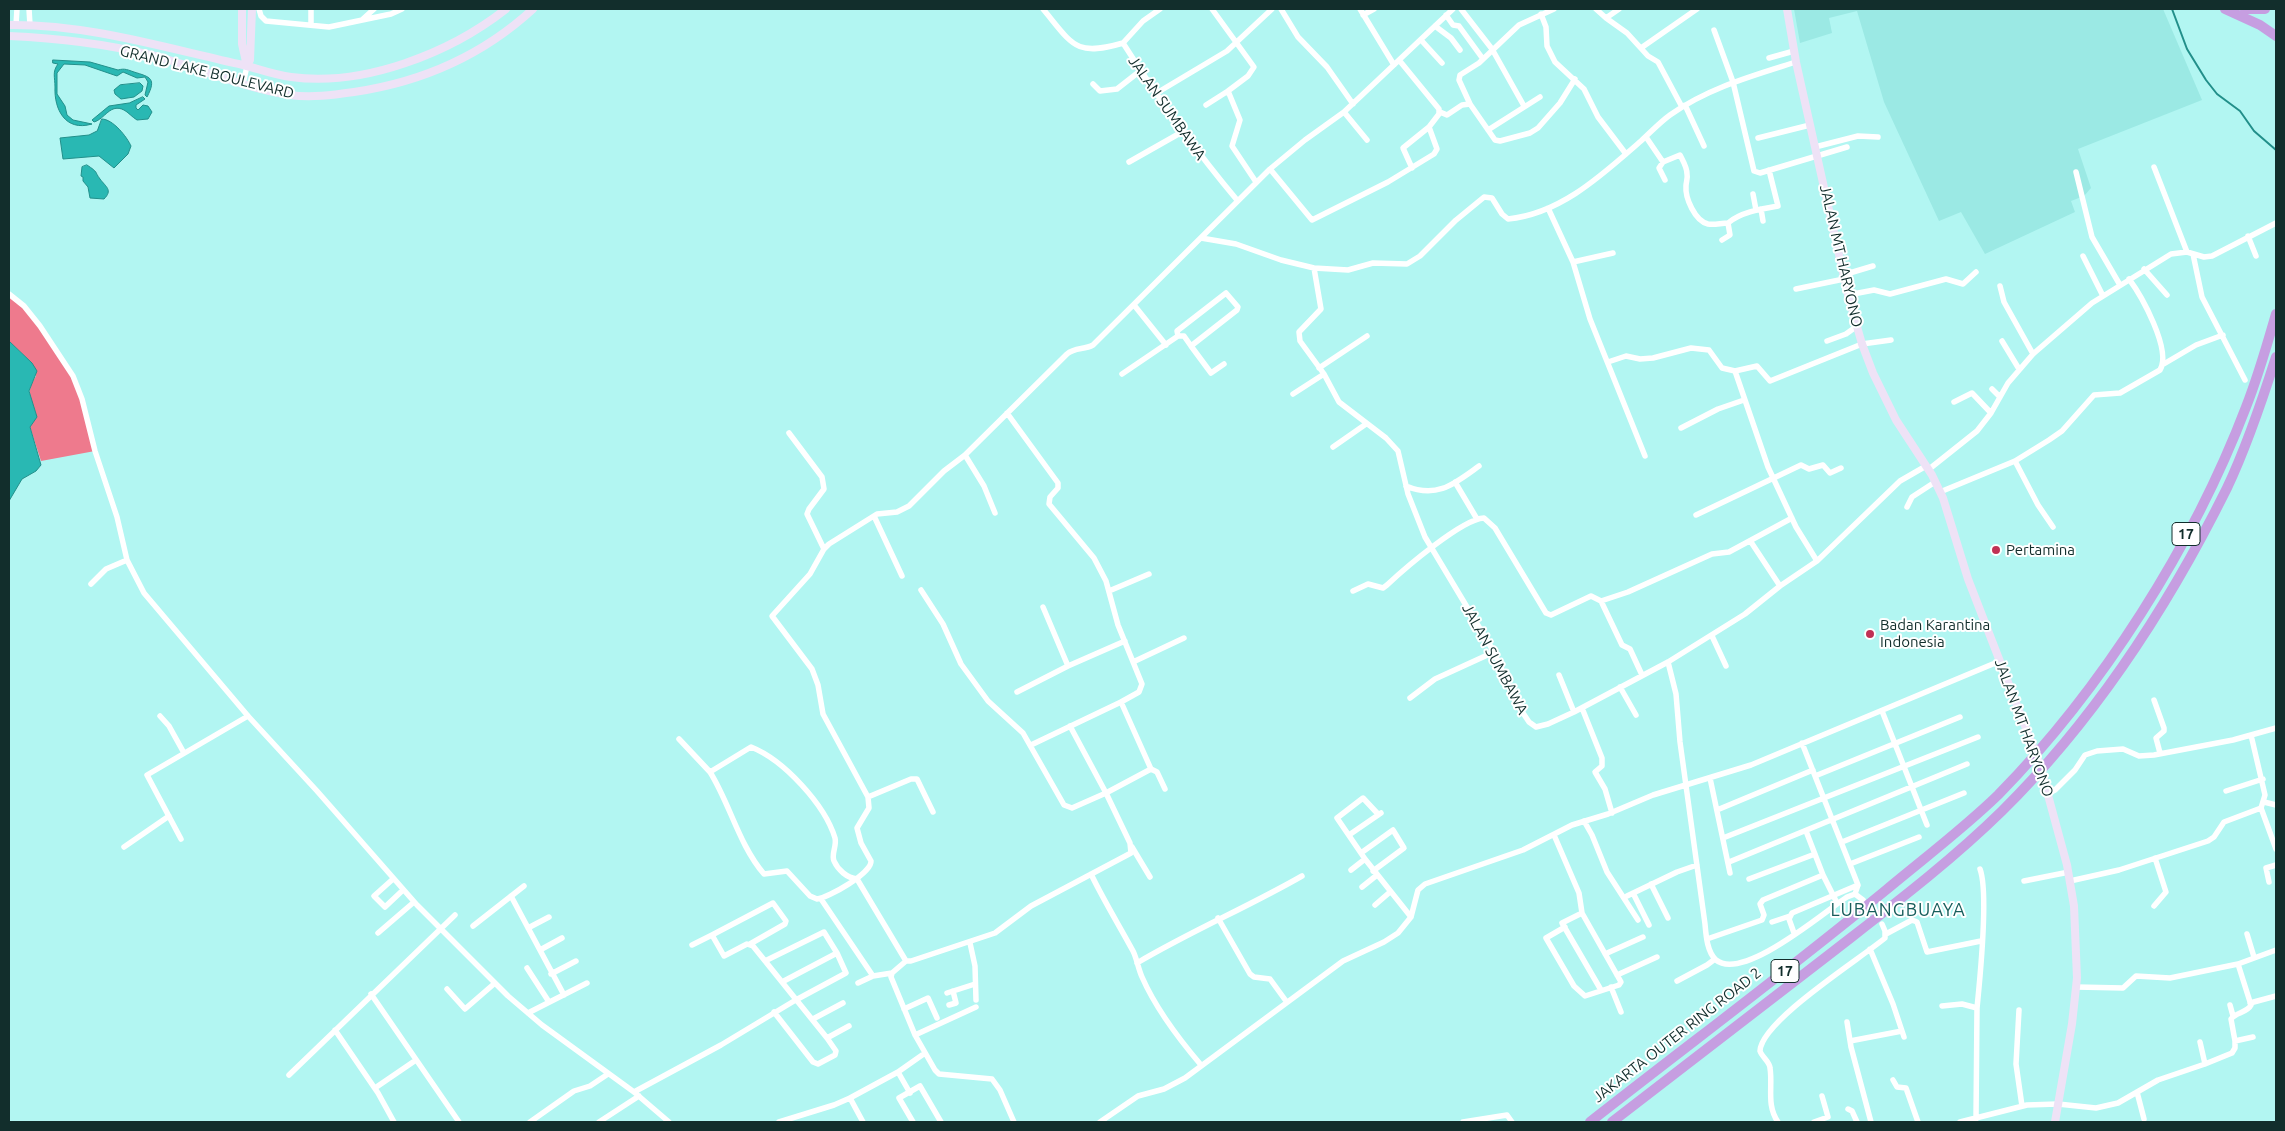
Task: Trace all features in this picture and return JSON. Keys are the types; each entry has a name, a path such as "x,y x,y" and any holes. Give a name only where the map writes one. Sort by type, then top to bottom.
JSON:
{"highway":[{"path":"2225,9 2260,25 2276,36"},
{"path":"2244,9 2265,9"},
{"name":"JAKARTA OUTER RING ROAD 2","path":"1590,1122 1855,916 1976,815 2022,769 2054,733 2116,650 2167,571 2213,485 2246,408 2276,314"},
{"name":"JAKARTA OUTER RING ROAD 2","path":"1612,1122 1865,926 1978,833 2021,791 2054,753 2094,704 2129,656 2183,570 2227,487 2258,412 2276,357"}],"street":[{"path":"12,25 17,9"},
{"path":"30,9 30,25"},
{"path":"242,9 242,44 246,66 243,84"},
{"path":"246,66 250,60 252,9"},
{"path":"259,9 261,16 266,21 329,27 391,14 402,9"},
{"path":"311,9 311,25"},
{"path":"363,19 374,9"},
{"name":"GRAND LAKE BOULEVARD","path":"12,25 74,28 111,34 246,66 270,74 311,79 334,78 386,69 440,50 465,37 506,9"},
{"name":"GRAND LAKE BOULEVARD","path":"9,36 151,56 265,90 300,96 337,94 391,86 416,79 473,53 506,31 533,9"},
{"name":"JALAN SUMBAWA","path":"1043,9 1069,39 1082,48 1099,50 1123,43 1155,94 1202,160 1237,200"},
{"path":"1123,43 1143,21 1160,9"},
{"path":"1206,105 1228,91 1254,70 1212,9"},
{"path":"1155,94 1227,51 1272,9"},
{"path":"1281,9 1298,37 1327,67 1353,104"},
{"path":"1360,9 1394,65"},
{"path":"1363,15 1374,9"},
{"path":"821,899 857,879 872,865 861,843 857,828 869,808 868,798 823,714 816,676 802,654 772,616 810,574 824,549 882,512 905,509 944,471 965,455 1069,352 1091,346 1256,182 1305,140 1344,112 1453,9"},
{"path":"1460,9 1492,49 1524,106"},
{"path":"1554,9 1519,25 1492,49 1483,60 1459,77 1470,104 1495,140 1500,141 1534,131 1560,103 1575,79"},
{"path":"1596,9 1627,33 1659,63 1704,146"},
{"path":"1606,18 1619,9"},
{"path":"1641,48 1697,9"},
{"name":"JALAN MT HARYONO","path":"1786,9 1848,295 1862,344 1876,379 1896,420 1940,492 1970,585 2039,762 2068,872 2075,923 2076,987 2055,1122"},
{"path":"1541,14 1546,27 1547,46 1555,62 1584,89 1598,117 1626,154"},
{"path":"1446,15 1453,25 1459,26 1483,60"},
{"path":"48,40 49,26"},
{"path":"1435,26 1451,38 1460,50"},
{"path":"1714,30 1733,82 1753,169 1760,173 1847,148"},
{"path":"1421,40 1442,63"},
{"path":"1769,58 1794,51"},
{"path":"1399,60 1435,103 1440,112 1447,115 1462,105 1470,104"},
{"path":"1201,238 1236,244 1281,260 1314,268 1348,270 1374,263 1411,262 1484,197 1492,198 1502,214 1508,219 1548,208 1568,200 1626,154 1659,123 1683,106 1733,82 1796,62"},
{"path":"1094,84 1100,91 1111,91 1140,70"},
{"path":"1228,91 1240,120 1232,146 1256,182"},
{"path":"1488,130 1540,97"},
{"path":"1344,112 1366,140"},
{"path":"1412,168 1404,148 1429,127 1440,112"},
{"path":"1758,138 1810,125"},
{"path":"1270,169 1312,220 1412,168 1437,151 1429,127"},
{"path":"1129,162 1182,132"},
{"path":"1815,147 1858,136 1878,137"},
{"path":"1646,137 1662,162"},
{"path":"1662,162 1669,161 1680,155 1688,175 1685,188 1688,200 1697,218 1710,224 1728,223 1733,219 1759,210 1778,206 1769,170"},
{"path":"1662,162 1659,168 1665,180"},
{"path":"2154,167 2190,253 2202,298 2245,380"},
{"path":"2076,172 2092,237 2120,285"},
{"path":"1753,194 1763,221"},
{"path":"1548,208 1573,262 1590,319 1645,456"},
{"path":"1722,240 1730,235 1728,223"},
{"name":"JALAN SUMBAWA","path":"1314,268 1321,309 1300,330 1298,336 1324,374 1339,402 1394,445 1401,460 1406,486 1421,530 1494,652 1515,702 1532,726 1539,727 1582,708 1712,636 1746,614 1780,586 1817,561 1888,492 1909,475 1927,468 1974,434 1991,413 2019,369 2033,354 2103,296 2144,269 2172,254 2190,253 2204,257 2212,256 2276,223"},
{"path":"2248,236 2256,256"},
{"path":"1573,262 1613,253"},
{"path":"2083,256 2103,296"},
{"path":"1796,290 1844,277 1873,266"},
{"path":"2144,269 2167,295"},
{"path":"1848,295 1874,290 1890,294 1946,278 1963,284 1976,272"},
{"path":"2130,279 2148,308 2160,346 2162,365"},
{"path":"2000,286 2004,302 2033,354"},
{"path":"9,294 24,306 40,326 73,376 82,399 117,517 126,560 144,592 248,716 317,791 414,902 528,1013 636,1094 669,1122"},
{"path":"1178,336 1177,331 1224,294 1228,294 1238,306 1237,310 1191,346"},
{"path":"1134,305 1166,344"},
{"path":"1827,342 1846,334 1857,326"},
{"path":"1940,492 2016,461 2062,431 2089,399 2102,394 2120,392 2156,373 2162,365 2196,345 2223,335"},
{"path":"1122,374 1178,336 1184,336 1211,373 1224,364"},
{"path":"1319,368 1367,336"},
{"path":"1608,362 1626,356 1640,359 1653,358 1698,348 1708,350 1722,368 1735,371 1758,366 1770,381 1862,344 1891,340"},
{"path":"2002,341 2019,369"},
{"path":"1735,371 1773,478 1792,518 1817,561"},
{"path":"1293,394 1324,374"},
{"path":"1992,389 2000,397"},
{"path":"1954,402 1972,393 1991,413"},
{"path":"1681,428 1718,409 1744,400"},
{"path":"1007,413 1058,483 1059,487 1050,497 1049,504 1090,552 1109,591 1125,641 1142,684 1142,690 1121,702 1031,745"},
{"path":"1333,447 1366,424"},
{"path":"789,433 822,478 824,489 809,508 808,516 824,549"},
{"path":"965,455 984,486 996,512"},
{"path":"2016,461 2030,490 2052,527"},
{"path":"1696,515 1801,465 1809,469 1822,465 1830,473 1841,468"},
{"path":"1406,486 1432,492 1455,482 1479,466"},
{"path":"1455,482 1477,519"},
{"path":"1907,507 1909,500 1916,493 1935,482"},
{"path":"874,516 902,576"},
{"path":"1353,591 1368,584 1383,588 1431,548 1477,519 1484,518 1493,525 1548,615 1591,596 1601,601 1622,645 1632,651 1642,675"},
{"path":"1601,601 1628,592 1712,554 1725,554 1751,542 1792,518"},
{"path":"1751,542 1780,586"},
{"path":"91,584 106,569 126,560"},
{"path":"1109,591 1149,574"},
{"path":"921,590 943,624 968,673 988,701 1020,730 1031,745 1067,807 1078,806 1151,769"},
{"path":"1043,607 1068,666"},
{"path":"1712,636 1726,666"},
{"path":"1133,662 1184,638"},
{"path":"1016,692 1068,666 1125,641"},
{"path":"1410,698 1445,674 1494,652"},
{"path":"1100,1122 1138,1096 1176,1083 1343,961 1384,942 1398,933 1411,917 1418,890 1425,884 1523,850 1584,821 1612,812 1652,795 1751,765 2000,661"},
{"path":"1668,662 1676,694 1707,939 1715,958 1728,964 1749,961 1837,903 1855,894 1858,885 1802,743"},
{"path":"1559,676 1574,712"},
{"path":"1620,687 1636,715"},
{"path":"2154,700 2164,728 2164,731 2156,738 2160,753"},
{"path":"1121,702 1151,769 1157,772 1165,788"},
{"path":"1582,708 1602,758 1602,766 1595,772 1605,789 1612,812"},
{"path":"1882,711 1927,825"},
{"path":"160,716 169,726 184,753"},
{"path":"181,839 147,775 248,716"},
{"path":"1718,810 1895,744 1960,717"},
{"path":"1070,726 1132,847 1150,877"},
{"path":"2048,793 2055,790 2075,770 2085,755 2123,749 2139,756 2251,735 2276,728"},
{"path":"2251,735 2263,779 2265,795 2262,805 2276,850"},
{"path":"1722,838 1978,737"},
{"path":"679,739 710,772 741,835 762,872 766,874 787,870 810,896 821,899 873,976"},
{"path":"710,772 751,747 794,777 820,808 835,841 834,862 845,874 857,879 906,961"},
{"path":"1729,862 1967,764"},
{"path":"1710,778 1730,873"},
{"path":"868,798 911,779 917,779 933,812"},
{"path":"2226,791 2263,779"},
{"path":"1842,842 1964,793"},
{"path":"1349,835 1379,814 1364,798 1337,818 1375,873 1411,917"},
{"path":"2070,881 2119,870 2212,839 2224,822 2262,805 2276,805"},
{"path":"124,847 168,816"},
{"path":"1584,821 1607,872 1638,920"},
{"path":"1351,870 1363,856 1393,830 1404,848 1362,887"},
{"path":"1806,831 1823,875 1837,903"},
{"path":"1554,835 1580,892 1582,913 1621,982 1619,985 1585,996 1574,986 1546,938 1565,927"},
{"path":"1850,864 1919,837"},
{"path":"858,983 873,976 892,973 906,961 973,942 995,933 1031,906 1128,855 1131,853 1132,847"},
{"path":"1749,879 1815,854"},
{"path":"2154,906 2166,892 2155,858"},
{"path":"1649,925 1630,894 1697,865"},
{"path":"2269,882 2266,868 2276,865"},
{"path":"1976,1119 1977,1008 1983,876 1980,869"},
{"path":"2024,881 2068,872"},
{"path":"1091,874 1111,915 1135,954 1142,977 1163,1015 1202,1065"},
{"path":"1707,939 1762,920 1764,915 1760,904 1763,900 1823,875"},
{"path":"1137,963 1218,918 1257,901 1302,876"},
{"path":"393,879 374,896 385,907 403,890"},
{"path":"1651,884 1668,918"},
{"path":"1772,922 1790,916 1796,911 1858,885"},
{"path":"473,926 524,886"},
{"path":"1374,905 1390,892"},
{"path":"1855,894 1863,900"},
{"path":"511,896 564,995"},
{"path":"378,933 414,902"},
{"path":"692,945 712,934 773,903 786,921 785,924 750,944 724,956 712,934"},
{"path":"1582,913 1562,923 1601,990"},
{"path":"289,1075 455,915"},
{"path":"1790,916 1794,933"},
{"path":"528,928 549,917"},
{"path":"1218,918 1250,974 1254,977 1270,979 1286,1001"},
{"path":"1778,1122 1772,1105 1770,1065 1760,1052 1763,1039 1776,1024 1835,974 1880,942 1886,934 1912,920 1917,922 1927,952 1981,941"},
{"path":"1882,924 1886,934"},
{"path":"599,1122 636,1094 774,1012 844,975 846,971 824,932 765,961"},
{"path":"2247,934 2254,957"},
{"path":"1605,954 1643,937"},
{"path":"540,950 562,938"},
{"path":"973,942 976,1000"},
{"path":"750,944 828,1038 836,1053 818,1064 815,1063 774,1012"},
{"path":"1850,1040 1903,1034 1870,949"},
{"path":"2076,987 2124,988 2136,976 2170,978 2238,964 2276,950"},
{"path":"782,982 837,953"},
{"path":"1617,975 1657,956"},
{"path":"1676,981 1707,965 1715,958"},
{"path":"552,974 576,961"},
{"path":"1960,1122 2022,1106 2058,1104 2096,1108 2123,1101 2158,1080 2232,1053 2235,1048 2235,1041 2230,1022 2233,1016 2249,1008 2250,1003 2238,964"},
{"path":"527,968 549,1002"},
{"path":"892,973 891,977 915,1035 939,1074 992,1079 1000,1090 1014,1122"},
{"path":"447,989 465,1009 496,983"},
{"path":"528,1013 587,983"},
{"path":"947,993 975,984"},
{"path":"1611,987 1621,1012"},
{"path":"949,1005 956,1003 954,991"},
{"path":"371,994 458,1122"},
{"path":"2250,1003 2276,996"},
{"path":"904,1010 928,998 937,1018"},
{"path":"813,1019 842,1003"},
{"path":"1942,1006 1962,1004 1977,1008"},
{"path":"2230,1006 2233,1016"},
{"path":"915,1035 976,1008"},
{"path":"2019,1010 2016,1052 2018,1094 2022,1106"},
{"path":"1847,1022 1871,1122"},
{"path":"828,1038 849,1026"},
{"path":"335,1030 374,1088 394,1122"},
{"path":"2235,1041 2253,1037"},
{"path":"2200,1042 2205,1064"},
{"path":"779,1122 834,1106 898,1072 925,1053"},
{"path":"374,1088 416,1060"},
{"path":"898,1072 910,1093"},
{"path":"533,1121 574,1091 590,1086 608,1074"},
{"path":"1894,1080 1897,1087 1906,1088 1918,1122"},
{"path":"913,1122 900,1098 920,1086 941,1122"},
{"path":"2137,1092 2144,1120"},
{"path":"1814,1122 1828,1117 1822,1096"},
{"path":"850,1098 863,1122"},
{"path":"1848,1109 1852,1111 1858,1122"},
{"path":"1463,1122 1507,1115 1512,1122"}],"shaded area":[{"path":"1794,9 2163,9 2202,100 2078,149 2091,188 2084,196 2071,201 2075,212 1985,254 1961,212 1939,221 1884,102 1857,11 1829,18 1832,33 1800,43"},
{"path":"53,60 90,62 144,75 152,82 150,91 147,97 145,95 148,82 145,77 137,78 123,72 117,76 85,65 64,64 57,73 57,94 65,106 67,115 73,120 92,124 75,125 68,122 59,110 55,95 54,75 58,64 53,63"},
{"path":"140,83 143,86 142,91 134,97 121,99 115,94 114,90 120,85"},
{"path":"143,97 145,99 136,105 136,108 138,110 143,105 148,106 152,112 148,119 137,120 119,108 111,110 94,122 92,120 109,106 129,103"},
{"path":"102,119 115,125 126,138 131,146 128,154 114,168 99,156 63,159 60,138 89,135 97,131"},
{"path":"87,165 95,171 108,189 107,196 104,199 90,198 88,187 81,176 82,167"},
{"path":"9,294 24,306 78,387 95,451 41,461 30,427 36,413 30,390 36,376 32,363 9,341"},
{"path":"9,341 32,363 37,371 29,391 37,417 30,427 41,465 36,471 22,479 9,501"}],"waterway":[{"path":"2172,9 2187,49 2206,80 2217,94 2240,111 2254,131 2276,150"}],"place":[{"name":"Pertamina","path":"1996,550"},
{"name":"Badan Karantina Indonesia","path":"1870,634"}],"district":[{"name":"LUBANGBUAYA","path":"1898,910"}]}
